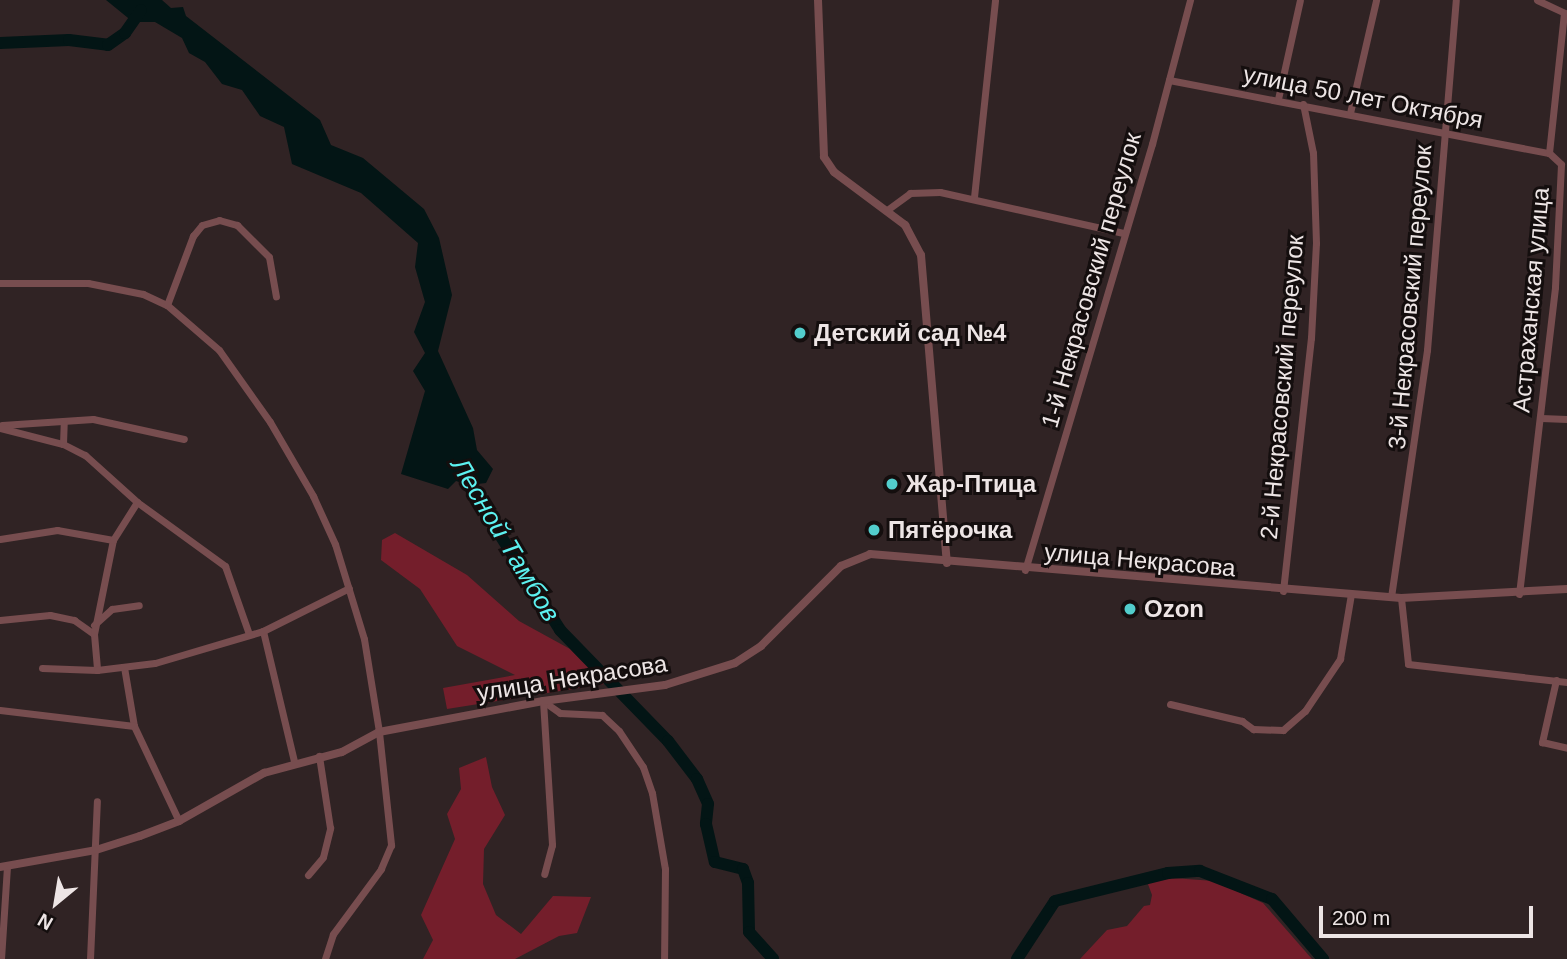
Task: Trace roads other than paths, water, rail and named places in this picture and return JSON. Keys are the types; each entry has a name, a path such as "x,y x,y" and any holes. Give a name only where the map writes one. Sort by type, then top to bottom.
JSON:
{"street":[{"path":"818,0 824,157 834,172 887,209 911,232 921,255 947,563"},
{"path":"974,197 995,0"},
{"name":"1-й Некрасовский переулок","path":"1025,570 1190,0"},
{"path":"1278,99 1300,0"},
{"path":"1350,113 1376,0"},
{"name":"3-й Некрасовский переулок","path":"1391,597 1425,363 1456,0"},
{"path":"1537,0 1566,13"},
{"name":"Астраханская улица","path":"1519,594 1555,287 1561,164 1549,153 1566,13"},
{"name":"улица 50 лет Октября","path":"1169,79 1549,153"},
{"name":"2-й Некрасовский переулок","path":"1283,590 1311,338 1315,257 1313,153 1303,104"},
{"path":"887,209 897,199 916,192 974,197 1124,233"},
{"path":"167,305 193,236 202,225 219,220 237,225 269,257 276,296"},
{"path":"0,283 88,283 143,294 167,305 219,350 270,422 313,496 349,588 364,639 379,732 390,845 381,869 333,934 325,959"},
{"path":"1541,418 1567,419"},
{"path":"0,427 93,419 184,439"},
{"path":"63,444 64,421"},
{"path":"0,427 63,444 85,455 137,502 225,566 249,634"},
{"path":"97,670 94,630 113,540 137,502"},
{"path":"0,539 57,530 113,540"},
{"name":"улица Некрасова","path":"3,866 96,850 179,821 264,773 294,761 342,752 379,732 543,701 665,685 735,663 761,646 841,566 870,554 1025,570 1401,598 1519,594 1567,589"},
{"path":"42,668 97,670 155,663 262,631 349,588"},
{"path":"1170,704 1242,721 1253,729 1283,730 1305,711 1340,659 1351,594"},
{"path":"1401,598 1408,664 1567,682"},
{"path":"94,630 112,609 139,605"},
{"path":"0,620 50,615 74,620 94,630"},
{"path":"262,631 294,761"},
{"path":"124,667 134,726 179,821"},
{"path":"1556,680 1542,742 1567,748"},
{"path":"543,701 552,845 544,874"},
{"path":"543,701 560,713 602,715 619,731 643,767 652,793 665,869 664,959"},
{"path":"0,710 134,726"},
{"path":"308,875 323,858 330,828 319,757"},
{"path":"90,959 97,801"},
{"path":"1,959 3,866"}],"waterway":[{"path":"0,43 69,40 108,45 125,33 141,10"},
{"name":"Лесной Тамбов","path":"459,470 560,630 668,741 697,779 708,804 706,824 715,862 743,869 748,883 749,932 773,959"},
{"name":"Лесной Тамбов","path":"1017,959 1055,901 1168,873 1200,871 1272,899 1323,959"}],"place":[{"name":"Детский сад №4","path":"800,333"},
{"name":"Жар-Птица","path":"892,484"},
{"name":"Пятёрочка","path":"874,530"},
{"name":"Ozon","path":"1130,609"}]}
